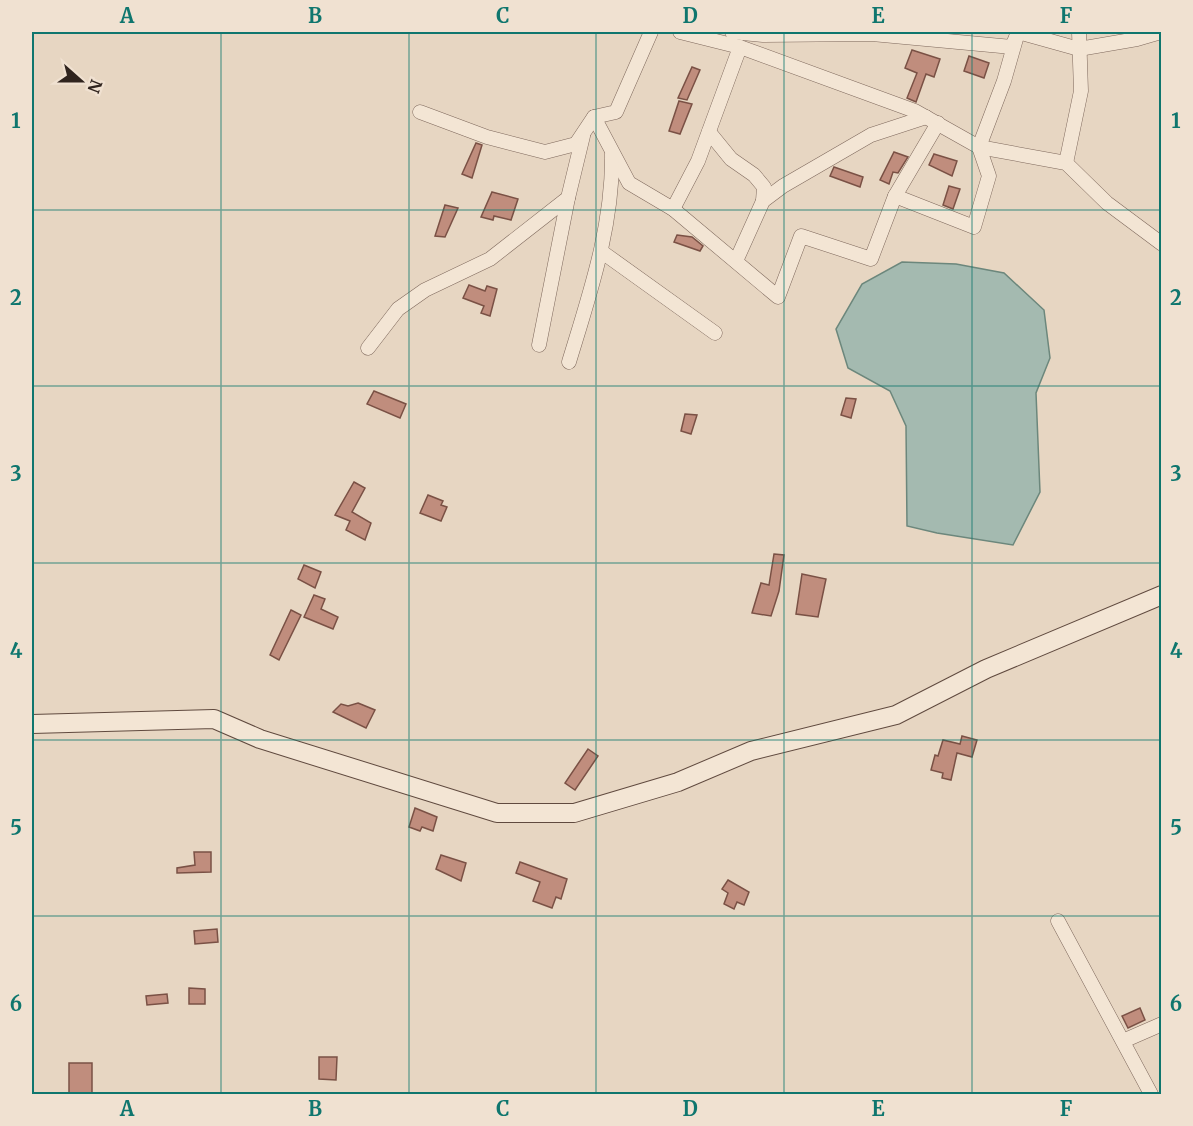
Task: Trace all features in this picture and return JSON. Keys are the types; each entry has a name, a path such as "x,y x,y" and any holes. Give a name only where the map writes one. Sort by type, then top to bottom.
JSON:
{"street":[{"path":"420,112 487,137 545,152 576,144 594,117 616,111 651,32"},
{"path":"680,32 740,47 932,120 979,147 1066,163 1107,203 1161,244"},
{"path":"732,32 763,35 872,33 1012,47 1018,32"},
{"path":"1018,32 1079,49 1137,39 1161,32"},
{"path":"895,196 974,227 989,176 979,147 1004,81 1018,32"},
{"path":"1066,163 1081,91 1079,32"},
{"path":"673,209 698,161 740,47"},
{"path":"594,117 629,183 673,209 778,297 801,236 871,259 895,196 932,120"},
{"path":"763,201 783,186 871,135 932,120"},
{"path":"709,132 731,159 754,175 764,187 763,201 736,261"},
{"path":"539,345 568,198 583,136"},
{"path":"569,362 602,252 613,191 612,152"},
{"path":"368,348 398,309 425,290 490,259 568,198"},
{"path":"602,252 715,333"},
{"path":"32,724 214,719 260,739 497,813 574,813 678,782 751,751 896,715 986,669 1161,595"},
{"path":"1058,921 1151,1095"},
{"path":"1123,1041 1161,1024"}],"shaded area":[{"path":"902,262 956,264 1004,273 1044,310 1050,358 1036,393 1040,492 1013,545 907,526 906,426 890,391 848,368 836,329 862,284"}],"building":[{"path":"912,50 940,59 934,77 926,74 916,102 907,98 917,73 905,68"},
{"path":"969,56 989,63 984,78 964,71"},
{"path":"692,67 700,70 687,100 678,98"},
{"path":"679,101 692,104 680,134 669,131"},
{"path":"476,143 482,145 472,178 462,174"},
{"path":"894,152 908,157 898,173 893,172 889,184 880,180"},
{"path":"934,154 957,161 952,176 929,165"},
{"path":"834,167 863,177 860,187 830,176"},
{"path":"949,186 960,189 953,209 943,205"},
{"path":"492,192 518,199 511,220 494,216 493,220 481,217"},
{"path":"445,205 458,208 445,237 435,236"},
{"path":"677,235 692,237 703,246 700,251 674,242"},
{"path":"469,285 485,291 487,286 497,289 490,316 481,313 484,306 463,298"},
{"path":"374,391 406,404 400,418 367,404"},
{"path":"846,398 856,399 851,418 841,415"},
{"path":"685,414 697,415 691,434 681,431"},
{"path":"354,482 365,488 352,512 371,523 365,540 346,530 350,521 335,515"},
{"path":"428,495 443,501 441,505 447,507 441,521 420,513"},
{"path":"774,554 784,555 779,591 771,616 752,613 761,583 769,585"},
{"path":"304,565 321,572 315,588 298,579"},
{"path":"802,574 826,579 818,617 796,614"},
{"path":"314,595 325,599 321,609 338,617 333,629 304,617"},
{"path":"291,610 301,615 279,660 270,655"},
{"path":"358,703 375,710 366,728 333,712 341,704 348,706"},
{"path":"962,736 977,740 972,757 957,753 951,780 942,778 943,773 931,770 935,755 938,756 943,740 960,744"},
{"path":"588,749 598,756 575,790 565,783"},
{"path":"415,808 437,817 433,831 422,827 420,831 409,827"},
{"path":"194,852 211,852 211,872 177,873 177,868 195,865"},
{"path":"441,855 466,863 461,881 436,869"},
{"path":"520,862 567,879 561,899 556,897 552,908 533,901 540,882 516,873"},
{"path":"728,880 749,892 744,905 737,902 734,909 724,904 728,893 722,889"},
{"path":"217,929 218,942 195,944 194,931"},
{"path":"189,988 205,989 205,1004 189,1004"},
{"path":"167,994 168,1003 147,1005 146,996"},
{"path":"1140,1008 1145,1020 1128,1028 1122,1016"},
{"path":"319,1057 337,1057 336,1080 319,1079"},
{"path":"69,1063 92,1063 92,1095 69,1095"}]}
